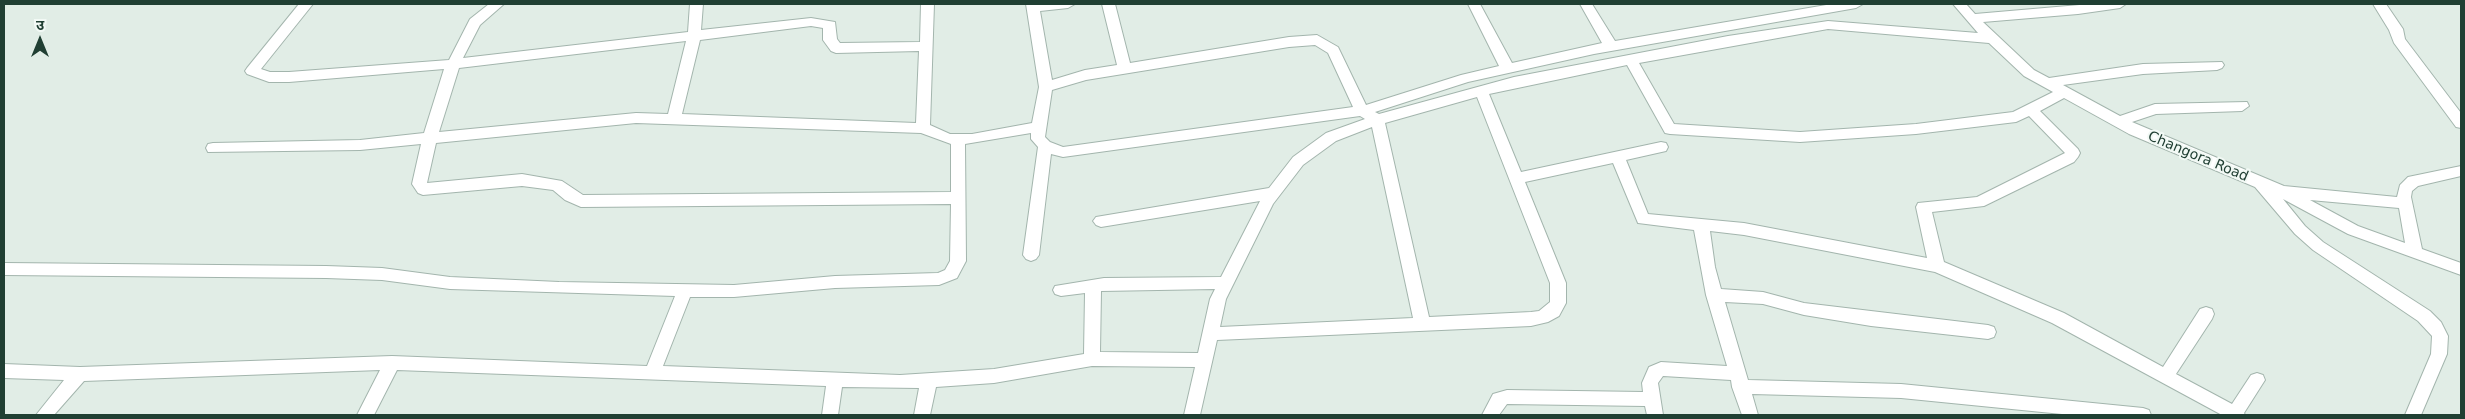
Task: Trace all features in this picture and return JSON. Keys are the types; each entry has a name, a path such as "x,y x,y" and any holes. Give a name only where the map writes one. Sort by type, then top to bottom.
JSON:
{"street":[{"path":"306,4 252,71 269,77 290,77 453,64 811,22 830,24 830,40 836,48 927,46"},
{"path":"498,4 475,22 453,64 430,138 419,184 423,189 522,180 557,185 570,196 581,201 957,198"},
{"path":"674,119 694,37 696,4"},
{"path":"923,128 928,4"},
{"path":"1068,4 1032,6 1046,87 1038,127 1038,139 1045,146 1062,152 1362,111 1466,78 1611,46 1856,4"},
{"path":"1109,4 1124,68"},
{"path":"1474,4 1508,69"},
{"path":"1586,4 1611,46"},
{"name":"Changora Road","path":"1959,4 1971,19 2030,73 2118,122 2278,190 2353,230 2461,269"},
{"path":"1971,19 2069,11 2120,4"},
{"path":"2379,4 2396,29 2398,40 2461,123"},
{"path":"1192,415 1218,299 1226,282 1273,193 1298,161 1331,137 1377,120 1481,90 1630,59 1828,25 1992,39"},
{"path":"1046,87 1085,75 1289,42 1317,40 1333,50 1362,111 1377,120 1423,325"},
{"path":"1630,59 1670,130 1800,137 1916,130 2016,117 2064,92"},
{"path":"2047,82 2143,69 2216,65"},
{"path":"1210,334 1530,319 1542,317 1553,311 1558,303 1558,283 1481,90"},
{"path":"2118,122 2155,109 2242,106"},
{"path":"1937,266 1923,207 1979,202 2069,158 2073,153 2030,109"},
{"path":"213,148 360,145 636,118 923,128 948,139 972,139 1038,127"},
{"path":"4,269 326,272 382,274 450,282 559,288 734,291 835,282 939,279 951,274 958,261 958,139"},
{"path":"1031,255 1045,146"},
{"path":"1516,179 1661,147"},
{"path":"1618,156 1642,219 1744,229 1937,266 2058,318 2236,414 2257,380"},
{"path":"2415,252 2405,203 2405,189 2412,181 2461,171"},
{"path":"2261,183 2300,230 2312,240 2424,316 2435,327 2440,336 2438,354 2413,415"},
{"path":"2278,190 2340,199 2405,203"},
{"path":"1101,221 1273,193"},
{"path":"1701,225 1707,267 1714,295 1750,415"},
{"path":"1061,290 1093,285 1226,282"},
{"path":"1092,359 1093,285"},
{"path":"652,373 685,290"},
{"path":"1714,295 1763,298 1804,309 1871,320 1988,332"},
{"path":"2166,376 2206,314"},
{"path":"4,371 80,374 392,363 835,380 929,381 994,376 1092,359 1204,360"},
{"path":"365,415 392,363"},
{"path":"1490,415 1499,399 1507,397 1654,407 1650,383 1655,372 1661,369 1738,380 1901,391 2134,415"},
{"path":"44,415 80,374"},
{"path":"830,415 835,380"},
{"path":"922,415 929,381"}]}
